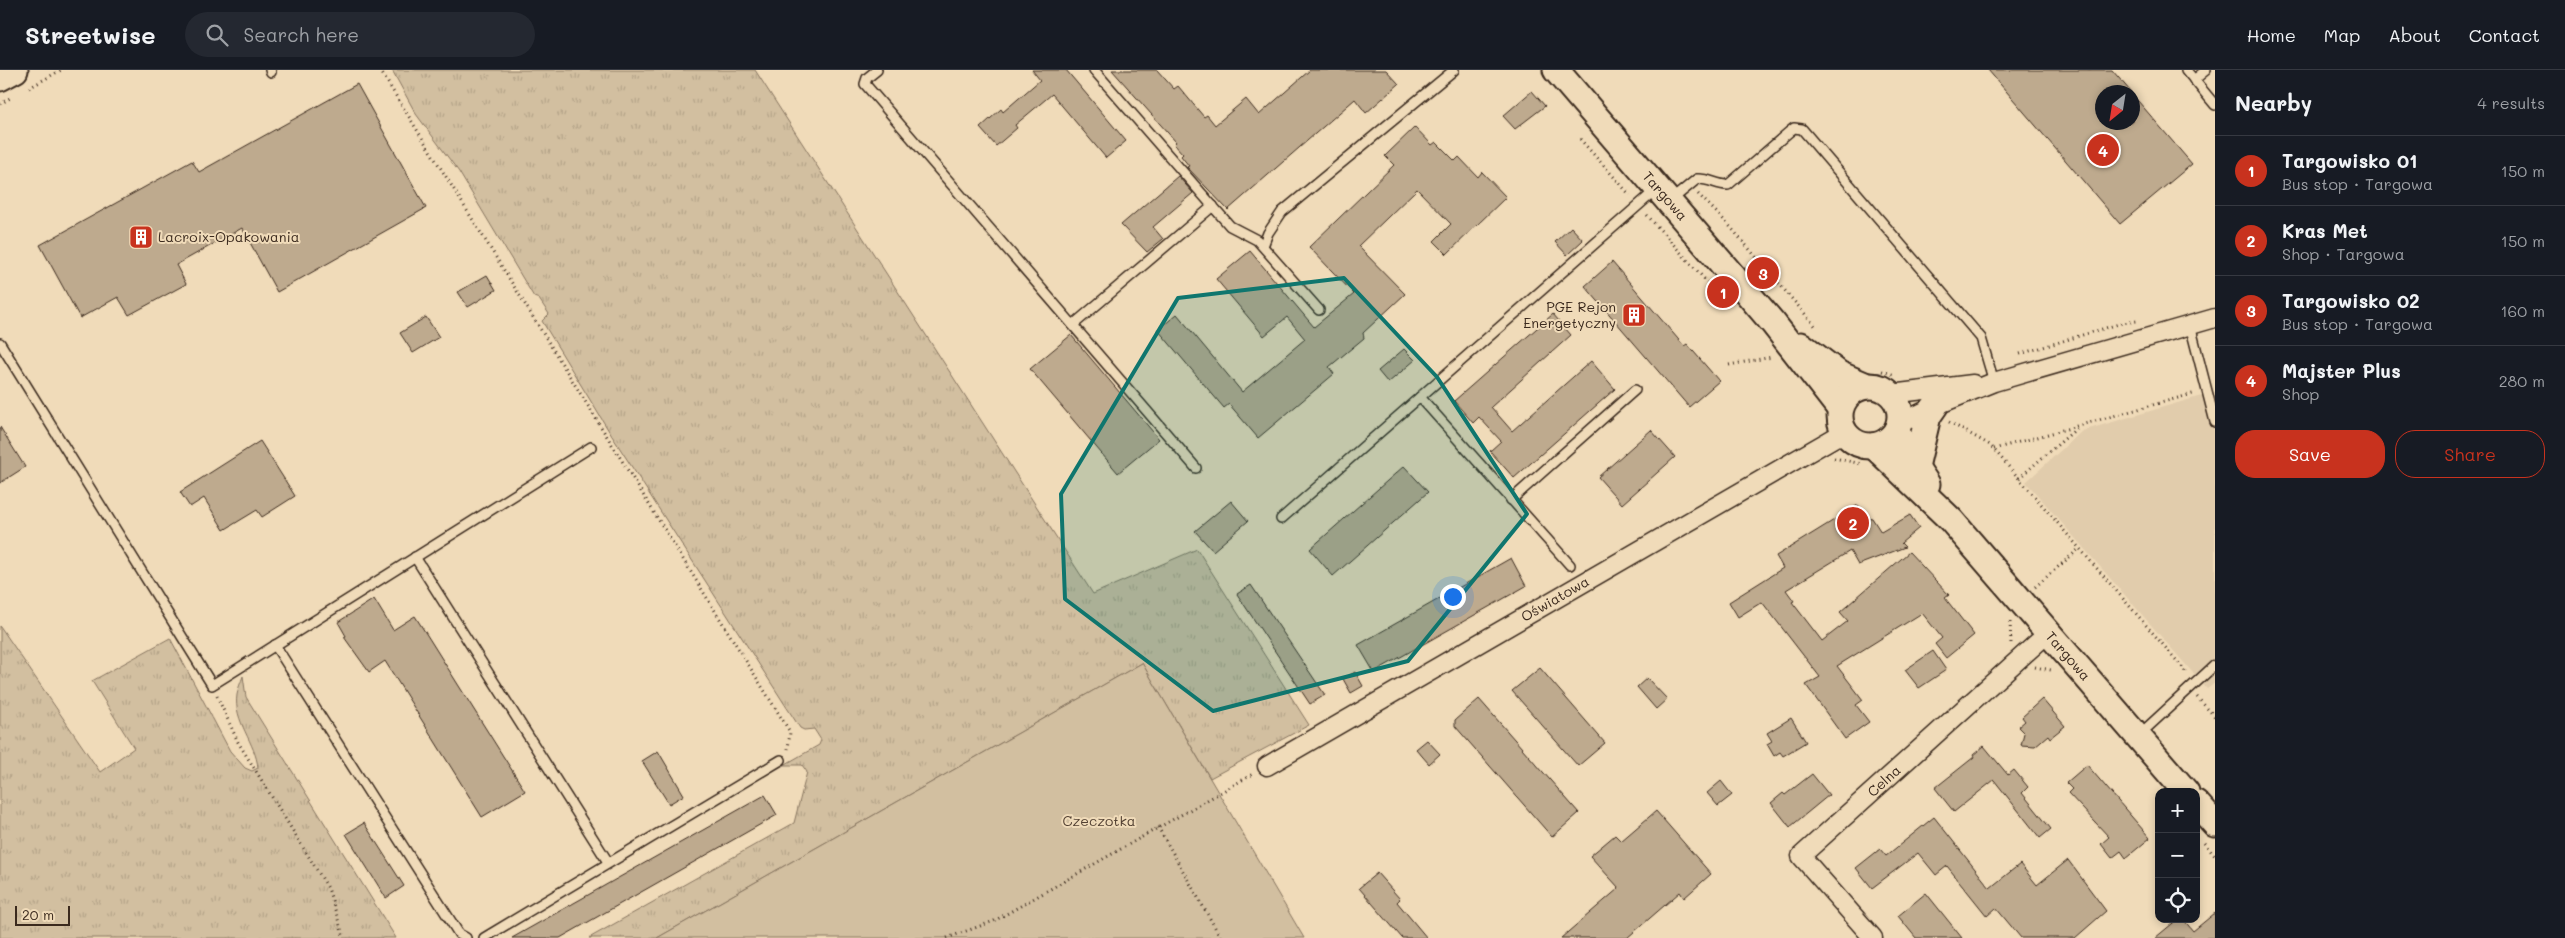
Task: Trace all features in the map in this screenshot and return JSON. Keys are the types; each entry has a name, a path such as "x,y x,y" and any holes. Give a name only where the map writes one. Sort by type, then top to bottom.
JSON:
{"street":[{"path":"0,78 14,70"},
{"name":"Targowa","path":"1556,70 1773,323 1842,420"},
{"path":"1870,378 1847,396 1842,420 1857,443 1872,456 1898,427 1935,406 1994,382 2215,318"},
{"name":"Targowa","path":"1773,323 1831,369 1847,379 1870,378 1880,387 1894,385 1899,408 1898,427 1904,448 1951,520 2019,601 2183,788"},
{"path":"1894,385 1994,382"},
{"path":"1916,468 1928,416 1935,406"},
{"name":"Oświatowa","path":"1267,766 1842,420"},
{"name":"Targowa","path":"1872,456 1951,520"},
{"name":"Celna","path":"1872,938 1800,856 2048,634"},
{"path":"2200,807 2215,824"}],"lane":[{"path":"877,70 867,78 865,84 1196,468"},
{"path":"1094,70 1230,226 1257,240 1318,310"},
{"path":"1263,246 1268,233 1282,212 1454,70"},
{"path":"2186,70 2215,105"},
{"path":"2194,80 2206,70"},
{"path":"1281,519 1639,205 1688,185 1697,179 1703,178 1721,185 1728,185 1794,128 1802,129 1981,338 1990,362 1994,382"},
{"path":"1073,325 1213,206"},
{"path":"2190,325 2215,422"},
{"path":"0,343 212,685 591,447"},
{"path":"1511,500 1635,390"},
{"path":"1420,397 1570,565"},
{"path":"415,557 608,862"},
{"path":"275,644 459,934 466,938"},
{"path":"2138,736 2215,665"},
{"path":"484,938 781,760"}],"path":[{"path":"380,70 790,732 789,746 781,760"},
{"path":"1580,139 1709,284"},
{"path":"1688,185 1727,223 1823,335"},
{"path":"1990,362 2122,323 2139,320"},
{"path":"1766,349 1778,363"},
{"path":"1730,365 1773,357"},
{"path":"1870,378 1894,385"},
{"path":"1994,449 2207,390"},
{"path":"1935,406 1939,417 1994,449 2184,669 2190,689 2215,717"},
{"path":"2019,478 2079,426"},
{"path":"1826,456 1872,456"},
{"path":"2011,647 2010,621 2004,614 2080,548"},
{"path":"2029,669 2044,668 2055,672"},
{"path":"212,685 238,742 328,888 344,938"},
{"path":"947,938 994,920 1267,766"},
{"path":"1158,827 1221,938"}],"highlighted area":[{"path":"1344,278 1437,377 1527,514 1408,661 1213,711 1065,599 1061,494 1178,298"}],"shaded area":[{"path":"2215,392 2215,683 2207,689 2026,482 2082,431"}],"green space":[{"path":"392,70 755,70 1093,594 1197,549 1309,725 1210,778 1142,663 657,938 589,938 794,823 807,772 802,765 784,765 819,745 821,740 814,729 804,730 800,728 612,436 542,321 549,314 539,299 534,297 459,172 416,114"},
{"path":"0,626 100,772 134,748 92,681 170,638 230,751 245,768 252,771 258,768 253,750 238,714 237,692 243,676 246,697 396,938 0,938"},
{"name":"Czeczotka","path":"1142,663 1304,938 657,938"}],"building":[{"path":"1032,70 1066,70 1126,141 1106,158 1052,94 1015,125 1017,128 996,146 980,128 1001,109 1003,112 1040,80"},
{"path":"1112,70 1157,70 1174,89 1178,86 1204,117 1207,115 1215,125 1246,99 1259,115 1310,70 1386,70 1399,84 1366,113 1355,99 1228,210 1187,167 1189,166 1181,156 1183,154 1174,144 1176,142"},
{"path":"1988,70 2112,70 2125,85 2095,85 2095,130 2140,130 2140,103 2192,164 2120,224"},
{"path":"357,84 426,208 277,292 242,228 176,265 186,284 129,315 118,297 80,318 40,245 192,161 199,172"},
{"path":"1532,91 1545,106 1515,129 1503,116"},
{"path":"1415,127 1432,145 1436,142 1455,161 1459,157 1478,177 1482,172 1506,197 1447,254 1434,241 1451,224 1417,189 1358,246 1405,294 1363,333 1364,338 1329,367 1334,374 1258,438 1229,404 1224,408 1158,330 1177,314 1242,392 1305,339 1287,317 1264,336 1216,279 1250,251 1314,327 1354,294 1309,247 1394,165 1385,156"},
{"path":"1178,176 1193,193 1153,227 1163,239 1147,252 1121,225"},
{"path":"1571,227 1583,240 1567,255 1555,242"},
{"name":"PGE Rejon Energetyczny","path":"1612,262 1684,346 1687,344 1719,381 1689,407 1585,286"},
{"path":"487,275 496,290 468,307 458,292"},
{"path":"1553,314 1571,335 1491,407 1512,431 1591,361 1615,389 1514,478 1490,451 1501,441 1479,417 1473,423 1454,401"},
{"path":"426,317 439,337 413,353 400,333"},
{"path":"1071,335 1159,439 1118,473 1030,369"},
{"path":"1404,349 1415,360 1388,383 1378,371"},
{"path":"0,427 25,467 0,483"},
{"path":"1651,430 1675,457 1622,504 1598,477"},
{"path":"260,441 295,496 262,517 257,510 224,530 204,498 190,507 180,492"},
{"path":"1404,466 1428,492 1333,576 1310,549"},
{"path":"1231,501 1248,521 1213,551 1195,531"},
{"path":"1858,505 1866,517 1872,518 1881,532 1910,515 1919,528 1901,543 1905,547 1858,565 1850,551 1786,590 1794,601 1792,602 1822,641 1848,621 1840,612 1909,552 1949,595 1945,598 1974,635 1946,658 1935,644 1942,638 1922,613 1837,666 1863,700 1856,705 1869,722 1845,739 1806,685 1820,677 1762,602 1738,617 1729,602 1783,568 1776,556 1839,517 1840,513 1845,513"},
{"path":"1511,558 1526,586 1374,672 1358,645"},
{"path":"1251,585 1325,695 1310,704 1237,594"},
{"path":"374,599 393,630 415,616 525,791 482,817 385,661 369,672 344,637 346,636 338,622"},
{"path":"1933,651 1946,670 1919,688 1905,670"},
{"path":"1540,668 1605,743 1578,766 1512,691"},
{"path":"1355,672 1363,686 1351,693 1343,679"},
{"path":"1647,678 1667,699 1656,709 1637,687"},
{"path":"1479,699 1579,813 1552,837 1455,726 1455,720"},
{"path":"2042,699 2065,726 2050,738 2048,735 2035,746 2021,745 2024,733 2018,727 2025,721 2022,717"},
{"path":"1791,718 1806,742 1783,756 1780,752 1774,756 1767,744 1772,741 1767,733"},
{"path":"1427,740 1440,754 1429,764 1416,749"},
{"path":"1984,746 2008,775 2014,770 2028,787 2022,793 2051,829 2040,838 1994,780 1954,812 1935,788 1974,757 1973,755"},
{"path":"658,751 684,795 669,804 642,761"},
{"path":"2087,765 2150,838 2126,858 2121,851 2112,858 2101,844 2109,837 2068,793 2072,789 2066,783"},
{"path":"1812,774 1829,795 1790,827 1771,803 1783,793 1785,795"},
{"path":"1721,781 1732,795 1718,806 1707,793"},
{"path":"765,795 777,815 560,938 512,938"},
{"path":"1656,811 1711,874 1684,898 1680,892 1627,938 1561,938 1619,888 1590,856 1615,835 1621,841"},
{"path":"1934,817 1990,888 2020,864 2037,885 2068,860 2106,911 2075,938 2021,938 1996,908 1987,916 1947,866 1936,875 1918,853 1872,888 1856,868 1880,849 1886,856"},
{"path":"364,823 404,886 386,898 346,834"},
{"path":"1377,873 1400,899 1397,902 1427,938 1402,938 1359,888"},
{"path":"1926,893 1962,938 1916,938 1898,916"},
{"path":"2215,913 2215,938 2155,938 2173,923 2186,923 2193,931"}],"place":[{"name":"Majster Plus","path":"2103,150"},
{"name":"Lacroix-Opakowania","path":"141,237"},
{"name":"Targowisko 02","path":"1763,273"},
{"name":"Targowisko 01","path":"1723,292"},
{"name":"PGE Rejon Energetyczny","path":"1634,315"},
{"name":"Kras Met","path":"1853,523"}]}
